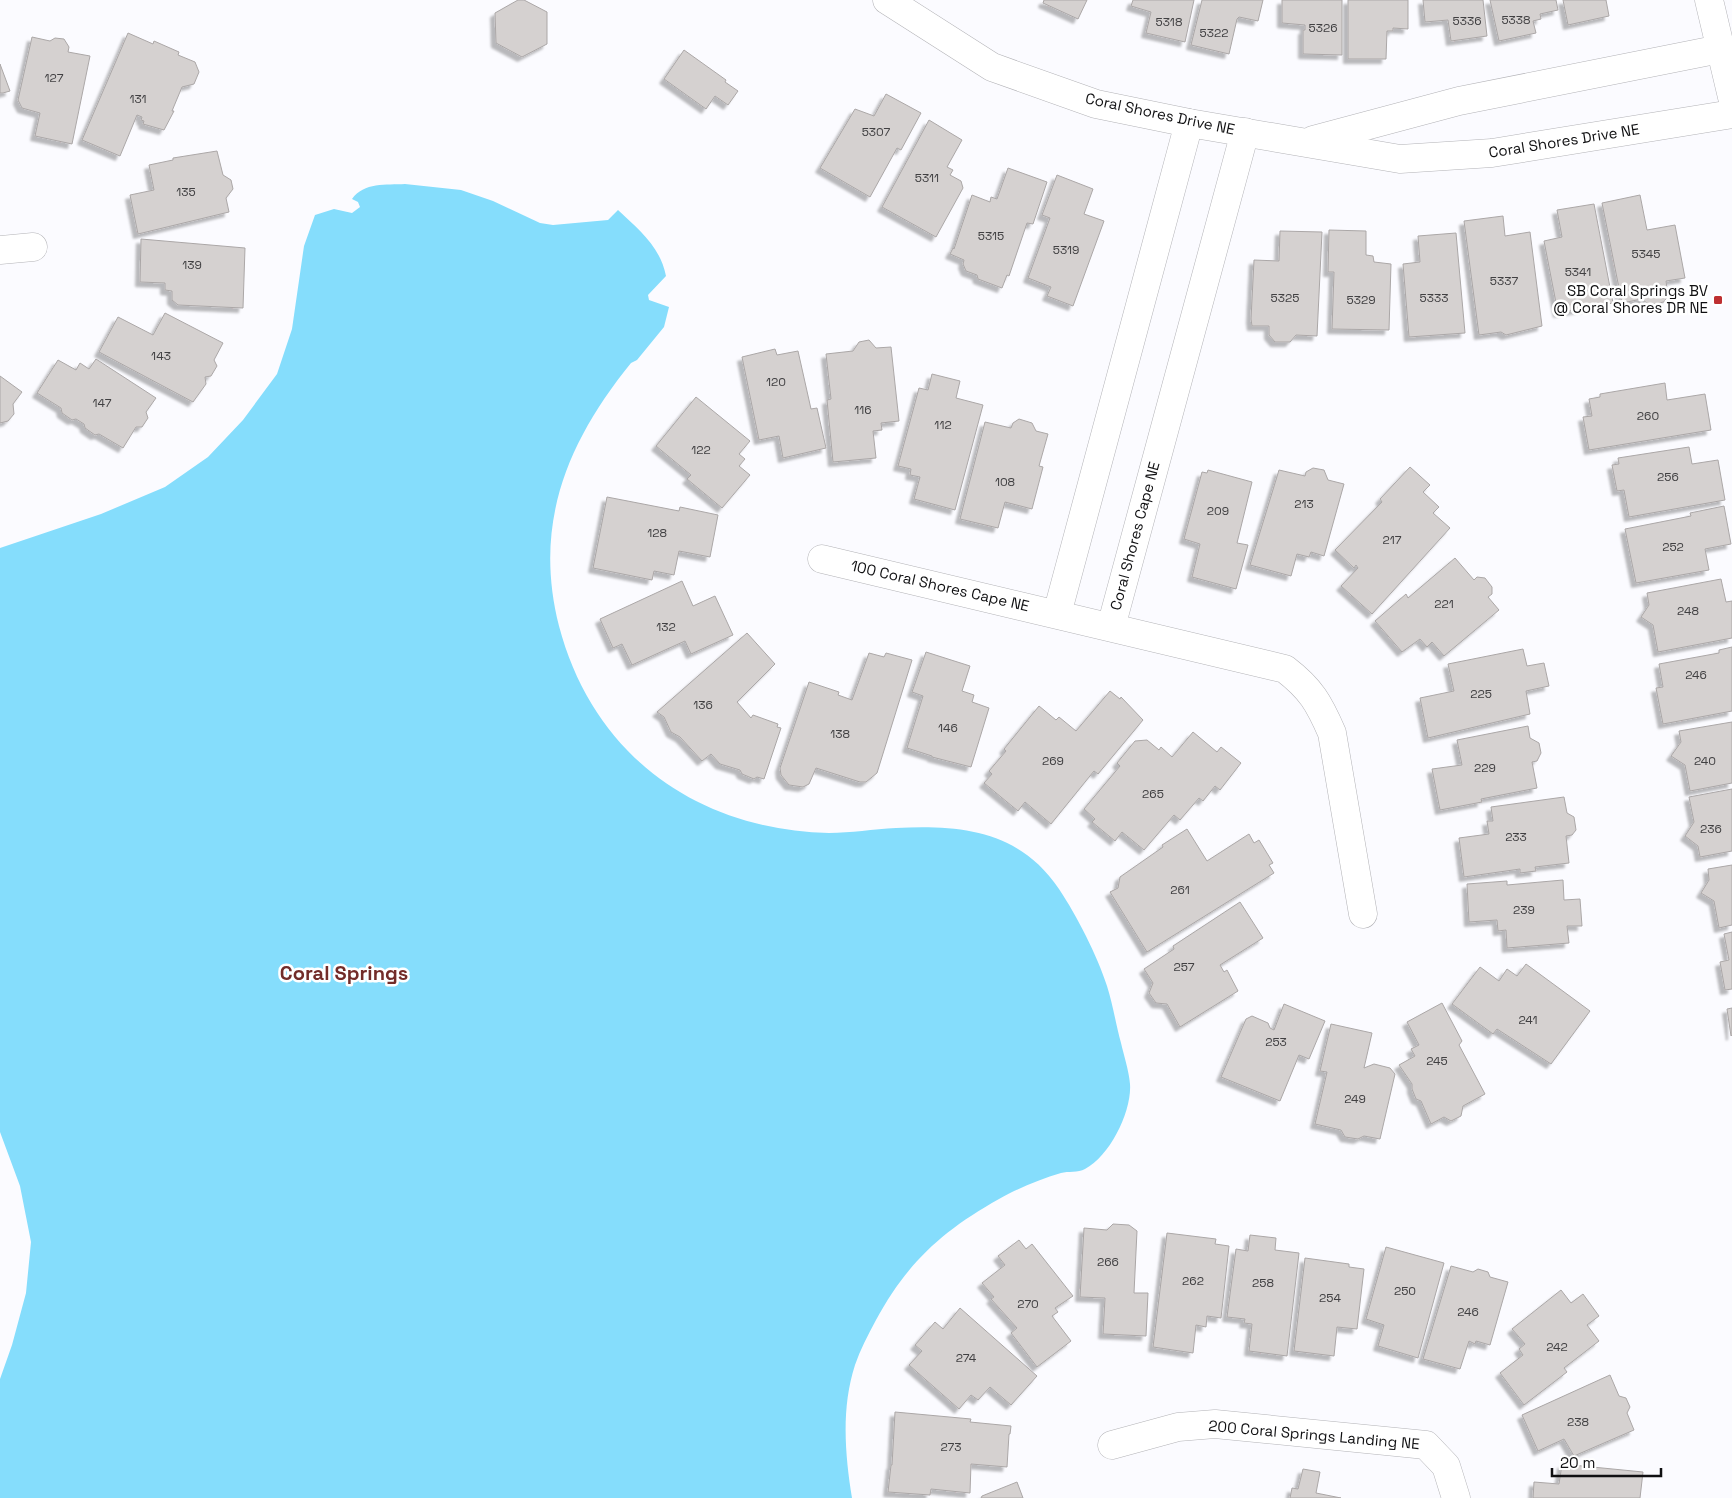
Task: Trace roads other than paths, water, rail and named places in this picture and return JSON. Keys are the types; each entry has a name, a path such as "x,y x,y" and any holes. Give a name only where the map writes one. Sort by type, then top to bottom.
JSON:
{"street":[{"name":"Coral Shores Drive NE","path":"887,0 992,67 1096,104 1400,159 1492,153 1732,114"},
{"path":"1709,0 1732,97"},
{"name":"Coral Shores Drive NE","path":"1307,141 1459,101 1720,48"},
{"path":"1057,614 1189,122"},
{"name":"Coral Shores Cape NE","path":"1057,614 1111,627 1245,132"},
{"path":"0,250 33,247"},
{"name":"100 Coral Shores Cape NE","path":"822,559 1057,614"},
{"path":"1111,627 1285,669 1305,684 1322,710 1332,733 1363,914"},
{"name":"200 Coral Springs Landing NE","path":"1112,1445 1178,1427 1215,1424 1426,1445 1446,1466 1456,1498"}],"water":[{"path":"405,184 461,190 493,201 540,223 553,225 608,220 618,210 648,239 663,265 666,276 648,295 649,300 669,307 664,327 637,360 631,363 608,393 589,423 573,454 561,486 553,519 550,553 552,589 559,626 575,672 597,712 625,747 657,777 695,800 736,818 781,829 829,833 920,827 966,830 987,835 1007,843 1026,854 1043,869 1059,889 1086,936 1107,986 1130,1084 1127,1107 1118,1132 1103,1154 1085,1169 1061,1173 1029,1184 999,1199 960,1223 928,1250 900,1282 867,1337 857,1359 851,1381 846,1415 846,1448 852,1498 0,1498 0,1379 12,1345 26,1293 31,1242 20,1186 0,1132 0,548 101,514 165,487 208,457 243,420 277,374 292,329 304,246 315,215 334,209 352,213 360,207 358,202 352,199 363,190 383,185"}],"place":[{"name":"SB Coral Springs BV @ Coral Shores DR NE","path":"1718,300"}],"district":[{"name":"Coral Springs","path":"344,973"}]}
